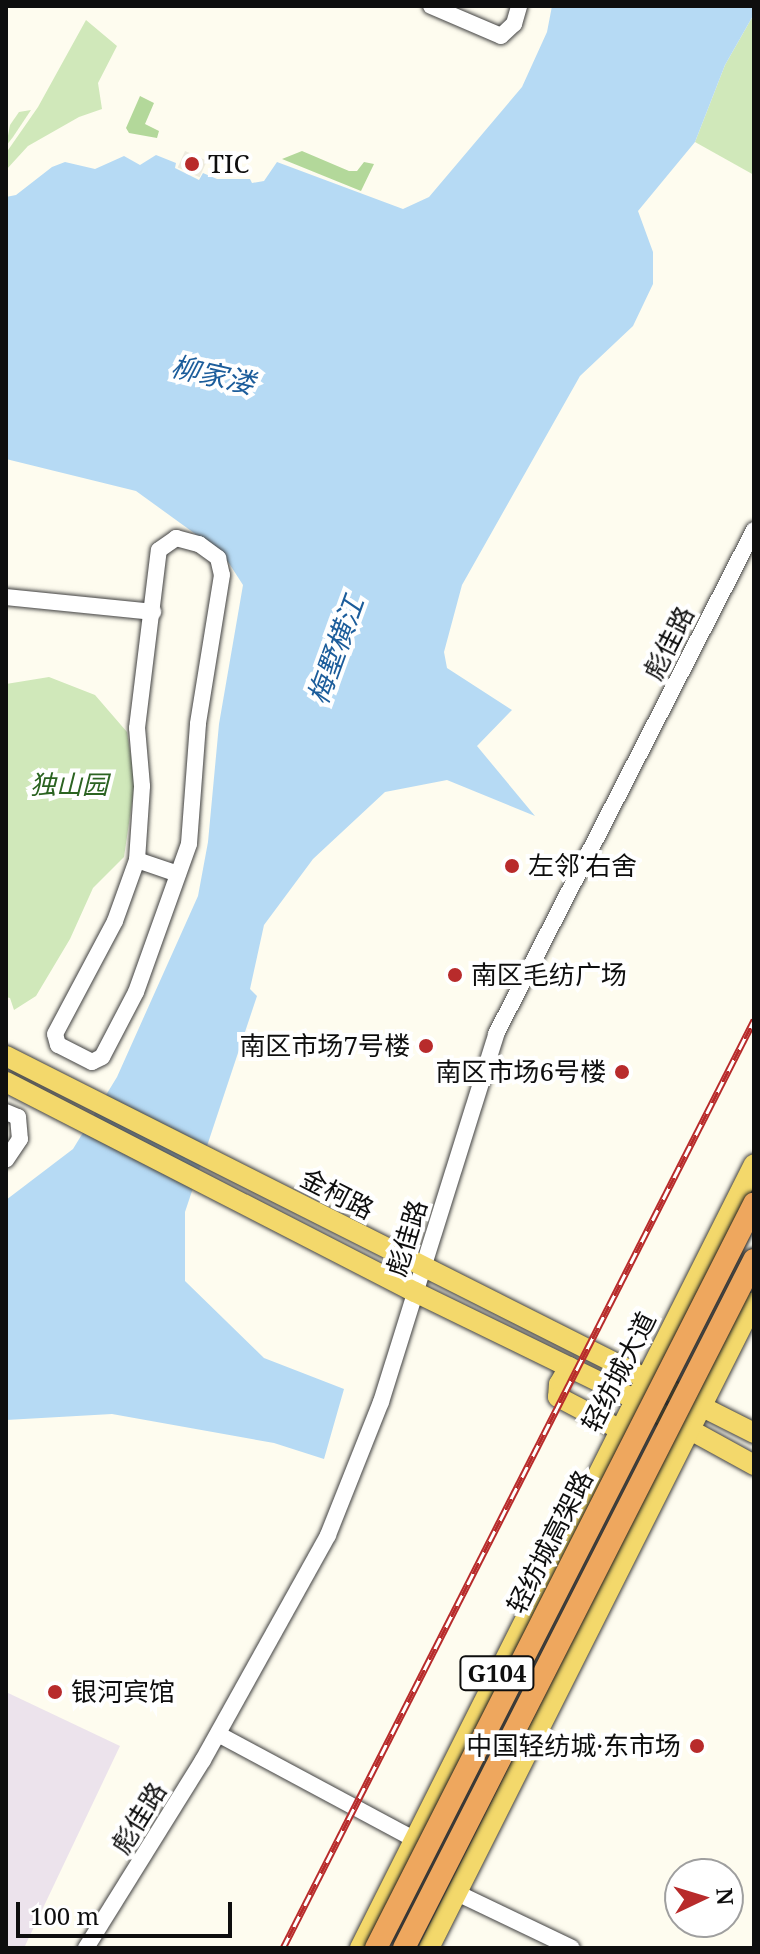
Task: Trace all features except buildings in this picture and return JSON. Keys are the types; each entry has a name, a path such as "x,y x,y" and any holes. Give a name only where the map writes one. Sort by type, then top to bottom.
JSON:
{"highway":[{"name":"轻纺城高架路","path":"376,1948 754,1204"},
{"name":"轻纺城高架路","path":"404,1948 754,1260"}],"main road":[{"name":"金柯路","path":"6,1056 703,1404 754,1433"},
{"name":"金柯路","path":"6,1082 415,1292 634,1399 754,1465"},
{"name":"轻纺城大道","path":"360,1948 754,1164"},
{"name":"G104","path":"429,1948 754,1302"},
{"path":"569,1367 559,1384 558,1397 619,1429"}],"street":[{"path":"431,6 463,13 501,36 514,24 519,6"},
{"name":"彪佳路","path":"86,1948 218,1734 328,1535 381,1402 496,1034 754,530"},
{"path":"176,538 199,544 218,558 222,575 198,724 189,844 136,992 102,1057 92,1062 58,1045 55,1034 115,921 137,860 142,786 137,728 153,612 159,550 176,538"},
{"path":"6,597 153,612"},
{"path":"137,860 178,874"},
{"path":"6,1112 18,1117 20,1139 6,1160"},
{"path":"218,1734 414,1839"},
{"path":"457,1893 572,1948"}],"shaded area":[{"path":"185,151 207,161 200,177 178,167"},
{"path":"6,1692 120,1746 24,1948 6,1948"}],"green space":[{"path":"754,14 754,175 695,142 725,65"},
{"path":"86,20 117,46 98,83 102,109 79,117 28,146 6,170 6,153 38,107"},
{"path":"140,96 154,103 145,124 159,131 157,138 129,133 126,128"},
{"path":"31,110 6,146 10,125 19,112"},
{"path":"302,151 349,171 357,171 364,162 374,164 361,191 282,159"},
{"name":"独山园","path":"49,677 95,695 127,732 135,782 124,857 93,888 70,939 36,996 14,1010 10,998 6,997 6,684"}],"water":[{"path":"552,6 754,6 754,14 725,65 695,142 638,211 653,252 653,284 633,326 580,376 462,585 444,652 447,668 512,710 477,746 535,816 447,780 385,792 313,859 264,925 250,989 257,996 185,1212 185,1281 264,1358 344,1389 324,1459 274,1443 112,1414 6,1420 6,1200 73,1149 117,1077 198,896 208,842 219,724 243,585 223,554 136,491 6,459 6,197 16,195 52,167 65,162 95,169 124,156 140,165 156,155 176,163 175,168 199,180 203,173 217,179 250,179 252,183 264,181 277,162 403,209 429,197 522,87 547,32"}],"railway":[{"path":"283,1948 754,1020"}],"place":[{"name":"TIC","path":"192,164"},
{"name":"左邻˙右舍","path":"512,866"},
{"name":"南区毛纺广场","path":"455,975"},
{"name":"南区市场7号楼","path":"426,1046"},
{"name":"南区市场6号楼","path":"622,1072"},
{"name":"银河宾馆","path":"55,1692"},
{"name":"中国轻纺城·东市场","path":"697,1746"}],"water label":[{"name":"柳家溇","path":"213,374"},
{"name":"梅墅横江","path":"335,650"}]}
